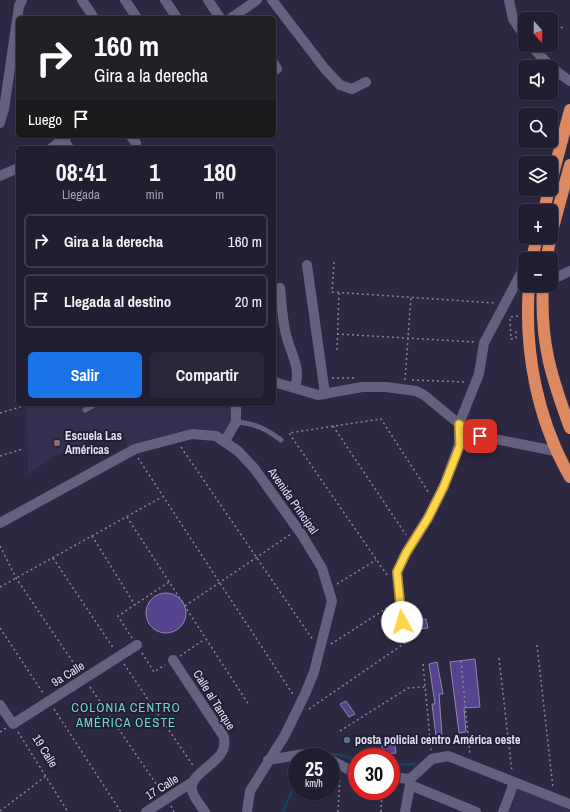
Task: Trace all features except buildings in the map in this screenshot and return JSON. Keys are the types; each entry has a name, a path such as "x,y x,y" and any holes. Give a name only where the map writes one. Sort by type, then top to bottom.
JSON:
{"highway":[{"path":"558,156 570,110"},
{"path":"558,210 570,165"},
{"path":"529,292 528,338 534,382 555,451 570,476"},
{"path":"543,292 544,337 547,360 570,428"}],"street":[{"path":"18,16 19,6 22,0"},
{"path":"82,0 93,16"},
{"path":"125,0 136,16"},
{"path":"165,0 176,16"},
{"path":"208,0 219,16"},
{"path":"272,0 315,56 340,85 352,89 366,82"},
{"path":"509,0 513,19 518,26"},
{"path":"237,16 253,1"},
{"path":"0,123 4,109 16,27"},
{"path":"536,52 558,73 570,81"},
{"path":"55,146 65,138"},
{"path":"0,176 16,169"},
{"path":"307,264 325,394"},
{"path":"558,277 570,271"},
{"path":"402,622 397,572 444,486 460,445 459,424 479,374 484,343 518,278"},
{"path":"280,288 286,337 297,364 297,381 295,388"},
{"path":"276,383 318,395 362,387 404,388 424,395 469,432 480,436 555,451"},
{"path":"225,441 236,422 236,406"},
{"name":"Avenida Principal","path":"0,523 133,450 192,434 216,436 238,451 254,468 298,529 322,568 332,601 304,707 268,760 250,791 247,812"},
{"name":"9a Calle","path":"12,724 137,646"},
{"name":"Calle al Tanque","path":"173,660 224,737 224,746 221,754 191,783"},
{"path":"0,705 12,724"},
{"path":"405,812 410,782 432,759 448,756 570,804"},
{"path":"268,760 288,757"},
{"path":"400,779 410,782 476,812"},
{"path":"191,783 192,791 205,812"},
{"name":"17 Calle","path":"146,812 191,783"},
{"path":"503,812 514,783"}],"lane":[{"path":"85,410 92,406"},
{"path":"236,422 252,423 267,429 281,440"}],"path":[{"path":"558,27 564,28"},
{"path":"334,262 332,292 504,303"},
{"path":"337,350 339,292"},
{"path":"404,388 411,296"},
{"path":"510,317 511,338 516,338 516,331"},
{"path":"337,334 484,343"},
{"path":"0,413 24,406"},
{"path":"176,438 320,651 400,595 289,433 381,418 436,503"},
{"path":"333,426 412,543"},
{"path":"0,456 23,449"},
{"path":"133,450 219,583 304,707 408,641"},
{"path":"0,587 162,497"},
{"path":"127,517 249,705"},
{"path":"185,606 298,529"},
{"path":"92,536 135,605"},
{"path":"53,558 199,775"},
{"path":"329,589 376,560"},
{"path":"169,582 118,616 137,646 154,672 206,639"},
{"path":"0,628 121,812"},
{"path":"537,645 554,798"},
{"path":"499,658 514,783"},
{"path":"461,661 471,764"},
{"path":"423,664 432,759"},
{"path":"340,731 408,688 425,687"},
{"name":"19 Calle","path":"12,724 68,812"},
{"path":"0,811 46,776"},
{"path":"338,800 338,812"},
{"path":"381,812 382,800"}],"shaded area":[{"name":"Escuela Las Américas","path":"27,406 233,406 234,420 225,436 217,431 130,448 119,431 53,456 28,475"},
{"path":"518,789 570,809 570,812 509,812"}],"waterway":[{"path":"340,755 348,757"},
{"path":"400,765 415,764"},
{"path":"283,812 288,800"}],"place":[{"name":"Escuela Las Américas","path":"57,443"},
{"name":"posta policial centro América oeste","path":"347,740"}],"district":[{"name":"COLONIA CENTRO AMÉRICA OESTE","path":"126,714"}],"route":[{"path":"402,622 397,572 406,553 428,518 444,486 460,445 459,424 469,432 480,436"}]}
